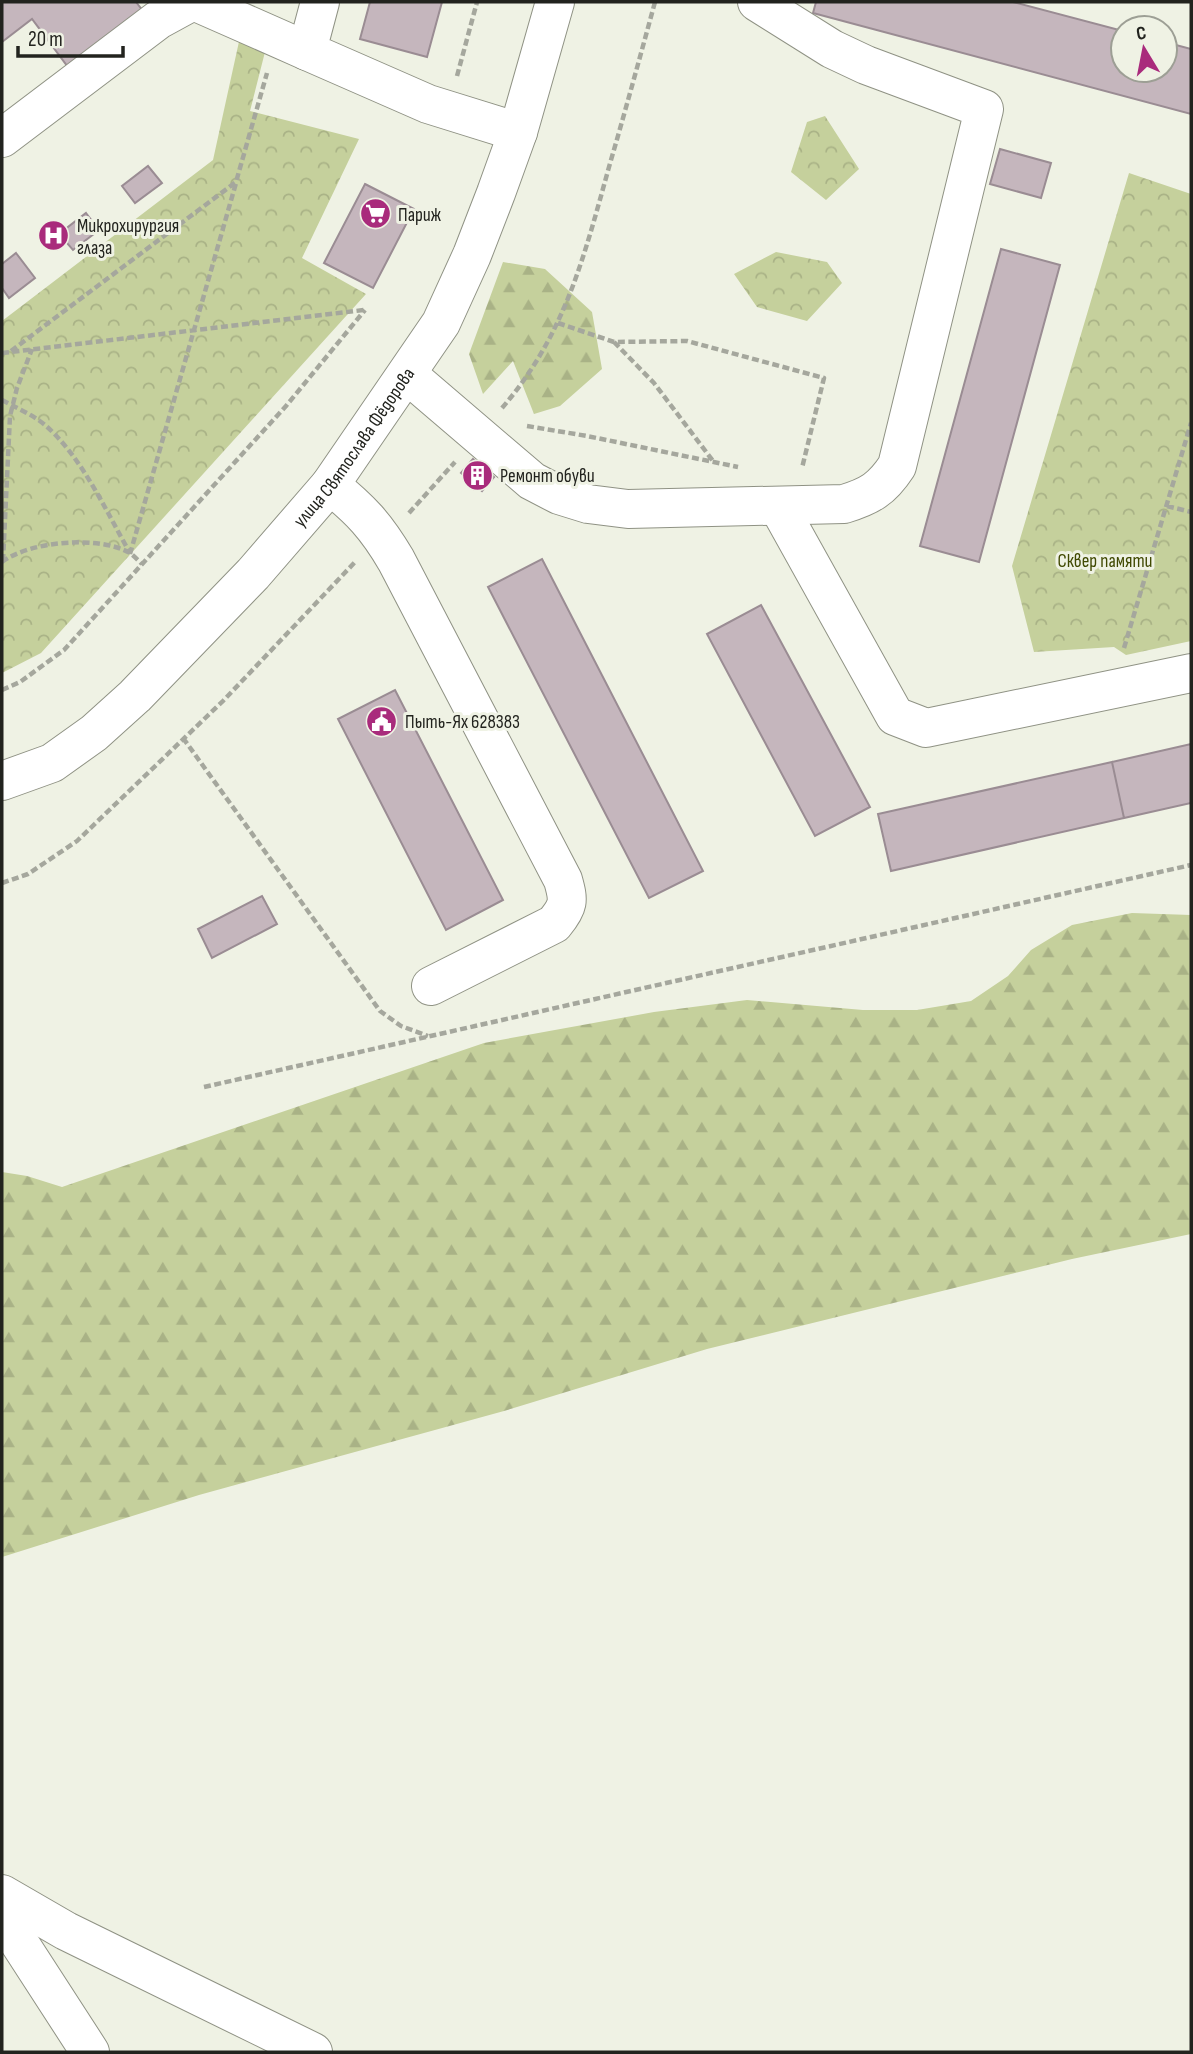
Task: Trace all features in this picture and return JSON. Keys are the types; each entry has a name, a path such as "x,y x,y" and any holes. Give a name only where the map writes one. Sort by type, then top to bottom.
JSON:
{"street":[{"path":"2,138 158,20 191,2"},
{"path":"197,2 446,110 517,132"},
{"path":"307,51 320,2"},
{"name":"улица Святослава Фёдорова","path":"2,781 52,763 104,724 135,696 253,574 330,485 408,375 441,323 472,255 517,132 555,2"},
{"path":"408,375 532,481 559,495 588,504 628,509 789,493 844,504 863,498 884,485 897,466 984,109 855,60 832,49 757,2"},
{"path":"330,485 360,510 396,560 563,880 569,899 554,924 431,986"},
{"path":"789,493 895,716 926,729 1191,673"},
{"path":"2,1894 66,1931 313,2052"},
{"path":"2,1916 90,2052"}],"path":[{"path":"446,110 477,2"},
{"path":"130,554 269,64"},
{"path":"11,351 236,182"},
{"path":"2,352 365,310 286,406 64,650 20,682 2,690"},
{"path":"558,323 614,342 687,341 824,378 789,493"},
{"path":"614,342 654,383 714,462"},
{"path":"3,562 12,405 32,349"},
{"path":"2,400 45,424 63,444 92,485 130,554"},
{"path":"1111,689 1191,423"},
{"path":"519,425 587,436 750,470"},
{"path":"1167,506 1191,512"},
{"path":"3,562 16,553 32,548 84,543 101,544 130,554 142,564"},
{"path":"183,738 380,1011 401,1026 430,1037"},
{"path":"204,1087 1191,864"}],"green space":[{"path":"240,37 266,48 250,111 359,139 302,258 366,294 41,653 2,673 2,321 213,160"},
{"path":"825,116 859,169 826,200 791,172 807,122"},
{"name":"Сквер памяти","path":"1129,173 1191,194 1191,641 1126,655 1114,647 1034,652 1012,566"},
{"path":"776,252 827,262 842,283 807,321 757,307 734,274"},
{"path":"503,262 545,269 592,312 602,369 560,406 534,414 513,361 483,394 469,354"},
{"path":"1132,913 1191,915 1191,1234 1072,1259 707,1349 504,1411 199,1495 2,1557 2,1172 27,1176 62,1187 484,1043 654,1012 747,1000 863,1010 917,1010 971,1001 1008,976 1031,950 1072,925"}],"building":[{"path":"2,2 136,2 143,11 68,67 32,19 2,42"},
{"path":"370,2 442,2 427,57 360,39"},
{"path":"816,2 1013,2 1109,27 1109,84 1179,84 1179,46 1191,49 1191,114 813,13"},
{"path":"1000,149 1051,163 1041,198 990,184"},
{"path":"148,166 162,183 135,203 122,186"},
{"path":"365,184 414,209 373,288 324,263"},
{"path":"86,213 99,230 73,250 59,234"},
{"path":"1001,249 1060,265 979,562 920,546"},
{"path":"16,253 35,278 9,298 2,288 2,264"},
{"name":"Ремонт обуви","path":"473,459 494,477 482,491 461,473"},
{"path":"542,559 703,871 649,898 488,587"},
{"path":"761,605 870,807 815,836 707,634"},
{"path":"395,690 503,900 446,930 338,719"},
{"path":"1191,744 1191,803 1124,818 1112,762"},
{"path":"1112,762 1124,818 891,871 878,814"},
{"path":"262,896 277,924 212,958 198,929"}],"place":[{"name":"Париж","path":"375,214"},
{"name":"Микрохирургия глаза","path":"54,236"},
{"name":"Ремонт обуви","path":"477,475"},
{"name":"Пыть-Ях 628383","path":"382,721"}]}
